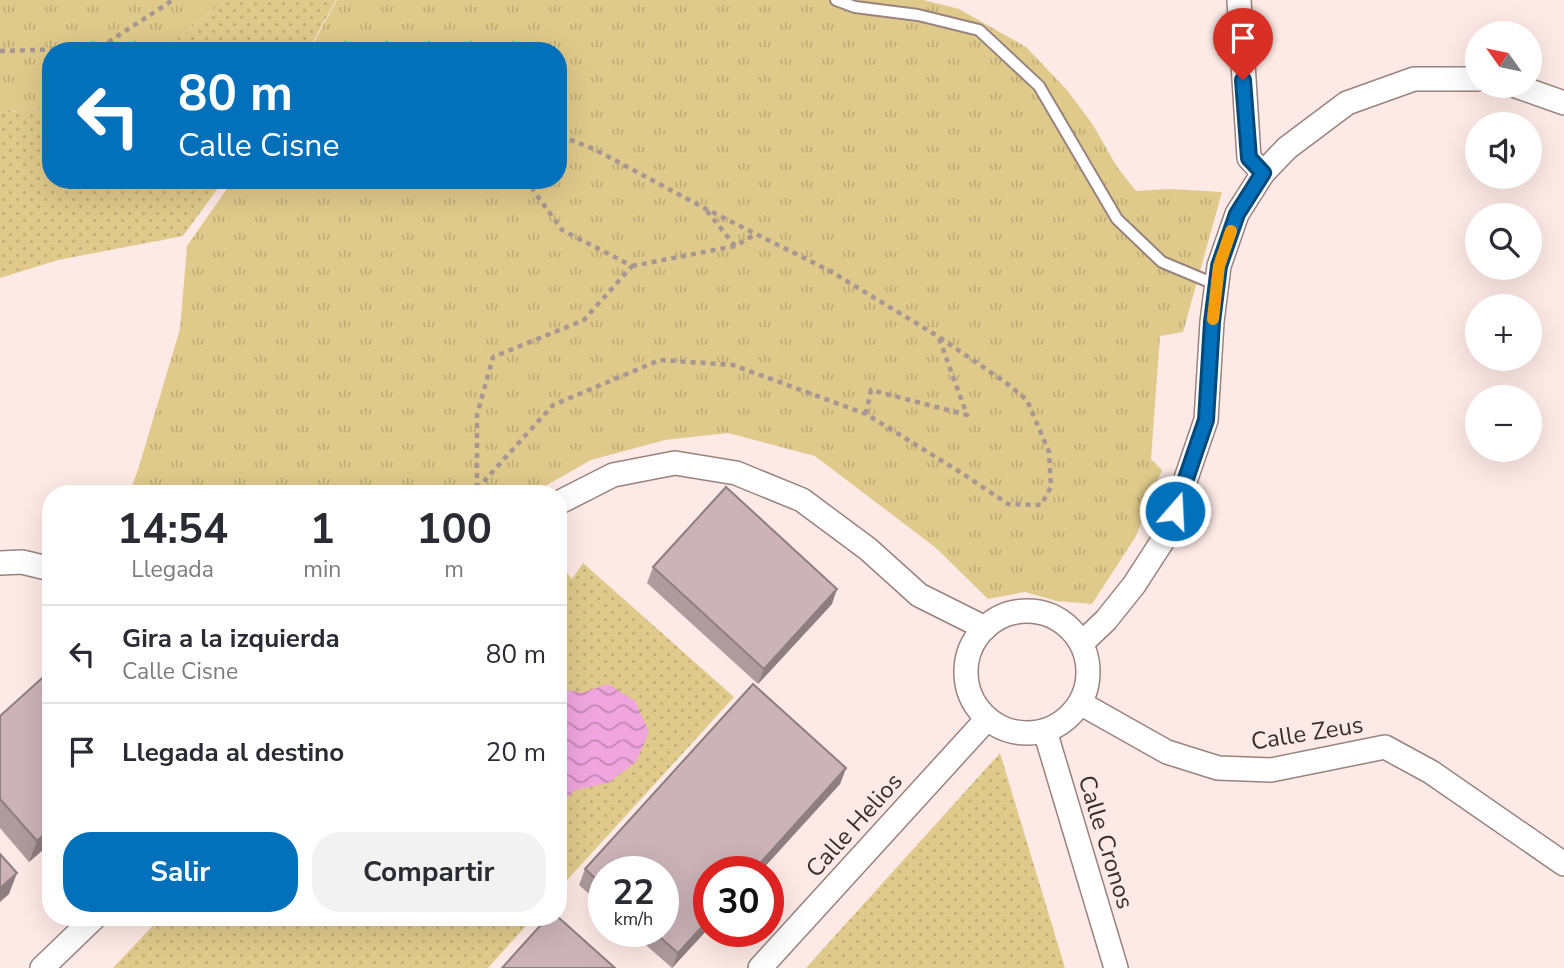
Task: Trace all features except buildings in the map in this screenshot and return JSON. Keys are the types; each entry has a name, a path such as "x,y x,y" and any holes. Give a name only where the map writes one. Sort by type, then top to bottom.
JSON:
{"street":[{"path":"1239,0 1249,158 1263,173"},
{"path":"1082,643 1106,620 1135,584 1167,534 1206,420 1219,266 1237,214 1263,173 1287,148 1347,103 1414,79 1465,79"},
{"path":"1542,95 1564,103"},
{"path":"567,498 613,475 675,463 736,473 802,500 868,549 919,595 985,628"},
{"path":"0,563 22,562 42,567"},
{"path":"1018,611 1037,611 1055,617 1070,628 1082,643 1088,663 1087,684 1080,703 1071,715 1045,731 1025,734 1005,729 987,719 974,704 967,685 966,664 972,644 985,628 1000,617 1018,611"},
{"name":"Calle Zeus","path":"1080,703 1167,752 1218,768 1271,770 1385,747 1432,772 1564,864"},
{"name":"Calle Helios","path":"760,968 987,719"},
{"name":"Calle Cronos","path":"1045,731 1116,968"},
{"path":"42,968 86,926"}],"lane":[{"path":"836,0 855,7 918,15 979,30 1040,86 1117,219 1162,262 1217,285"}],"path":[{"path":"108,42 173,0"},
{"path":"0,51 42,50"},
{"path":"481,485 553,405 660,360 733,365 866,414 1008,504 1041,505 1051,488 1048,452 1027,400 1005,382 939,337 830,271 594,149 567,138"},
{"path":"533,189 562,230 632,266"},
{"path":"706,209 735,246"},
{"path":"477,485 477,415 493,357 584,320 632,266 735,246 755,234"},
{"path":"866,414 871,390 967,415 939,337"}],"green space":[{"path":"0,0 227,0 173,42 42,42 42,109 0,113"},
{"path":"227,0 336,0 313,42 173,42"},
{"path":"337,0 923,0 959,9 1026,47 1067,90 1093,125 1117,167 1136,191 1169,189 1222,192 1183,332 1160,336 1151,459 1162,470 1136,536 1092,604 1057,601 1025,592 988,599 936,548 815,456 728,433 665,440 591,460 547,485 132,485 180,329 187,246 227,189 567,189 567,42 314,42"},
{"path":"42,109 42,189 217,189 183,236 58,260 0,278 0,113"},
{"path":"583,563 734,697 567,880 567,573 572,579"},
{"path":"1000,753 1065,968 806,968"},
{"path":"153,926 526,926 488,968 113,968"}],"water":[{"path":"608,684 635,701 649,732 636,762 608,783 575,790 567,798 567,690 582,693"}],"slow traffic":[{"path":"1213,319 1219,266 1231,231"}],"route":[{"path":"1175,511 1206,420 1212,322 1219,266 1237,214 1263,173 1249,158 1243,80"}]}
